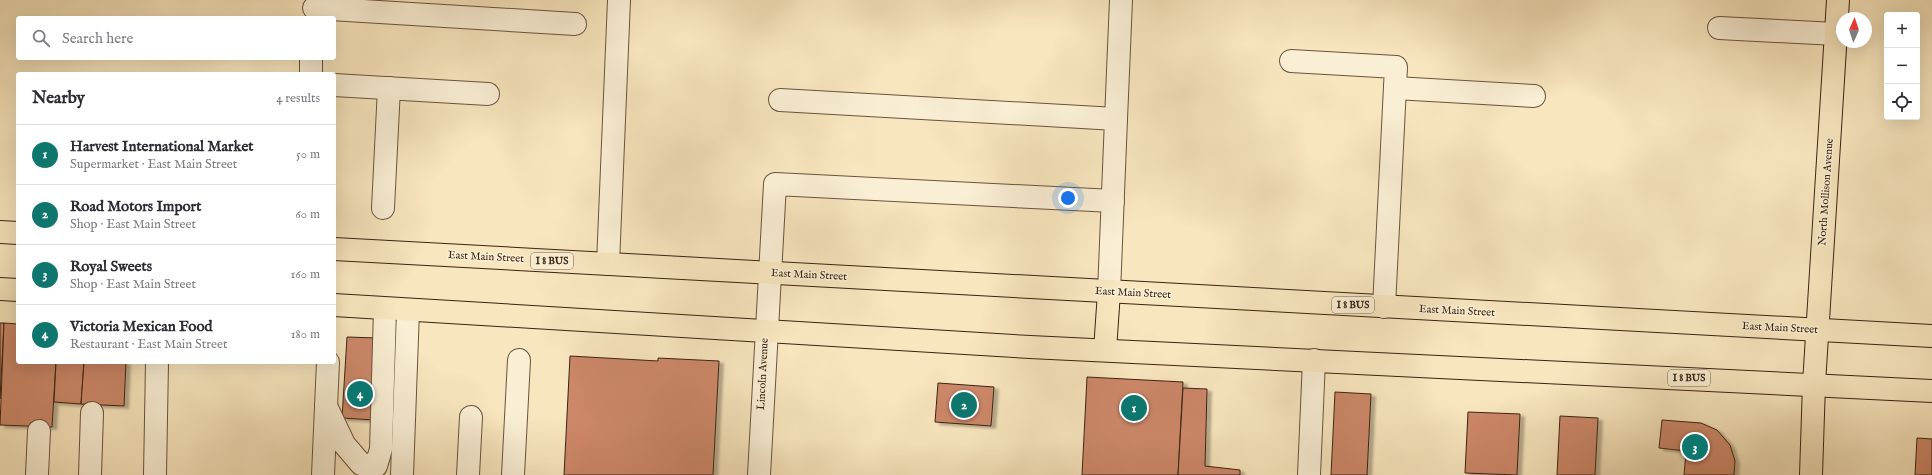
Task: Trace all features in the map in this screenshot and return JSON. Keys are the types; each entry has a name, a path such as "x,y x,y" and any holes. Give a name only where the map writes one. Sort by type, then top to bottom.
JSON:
{"main road":[{"name":"North Mollison Avenue","path":"1837,12 1838,0"},
{"name":"North Mollison Avenue","path":"1811,475 1817,330 1836,34"},
{"path":"0,232 16,233"},
{"name":"East Main Street","path":"336,250 1932,336"},
{"path":"0,289 16,290"},
{"path":"1105,350 1109,292"},
{"name":"I 8 BUS","path":"336,305 765,332 1932,391"}],"street":[{"path":"608,264 619,0"},
{"path":"1109,292 1120,0"},
{"path":"314,9 575,24"},
{"path":"1719,28 1836,34"},
{"path":"310,72 311,60"},
{"path":"1291,61 1396,67 1384,307"},
{"path":"336,85 488,94"},
{"path":"382,208 389,88"},
{"path":"1395,88 1534,96"},
{"path":"780,100 1116,120"},
{"name":"Lincoln Avenue","path":"759,475 765,332 774,184 1113,201"},
{"path":"326,406 344,444 361,464 376,466 381,449 385,309"},
{"path":"402,475 408,310"},
{"path":"513,475 519,360"},
{"path":"1309,475 1314,360"},
{"path":"155,475 157,364"},
{"path":"323,475 328,364"},
{"path":"90,475 92,413"},
{"path":"468,475 471,417"},
{"path":"37,475 39,431"}],"building":[{"path":"0,323 4,323 0,399"},
{"path":"4,323 16,324 16,364 56,364 52,427 0,425"},
{"path":"347,337 378,338 374,420 342,418"},
{"path":"570,356 658,361 658,358 719,361 713,475 564,475"},
{"path":"56,364 84,364 81,404 54,402"},
{"path":"84,364 126,364 124,406 81,404"},
{"path":"1087,377 1183,382 1178,475 1082,475"},
{"path":"938,383 994,387 991,426 935,422"},
{"path":"1183,388 1207,389 1205,466 1240,470 1240,475 1178,475"},
{"path":"1335,392 1371,394 1367,475 1331,475"},
{"path":"1468,412 1520,414 1517,475 1465,473"},
{"path":"1560,416 1598,418 1595,475 1557,475"},
{"path":"1662,420 1701,423 1717,430 1730,445 1735,461 1734,475 1684,475 1686,451 1659,448"},
{"path":"1917,438 1932,439 1932,475 1915,475"}],"place":[{"name":"Victoria Mexican Food","path":"360,394"},
{"name":"Road Motors Import","path":"964,405"},
{"name":"Harvest International Market","path":"1134,408"},
{"name":"Royal Sweets","path":"1695,447"}]}
